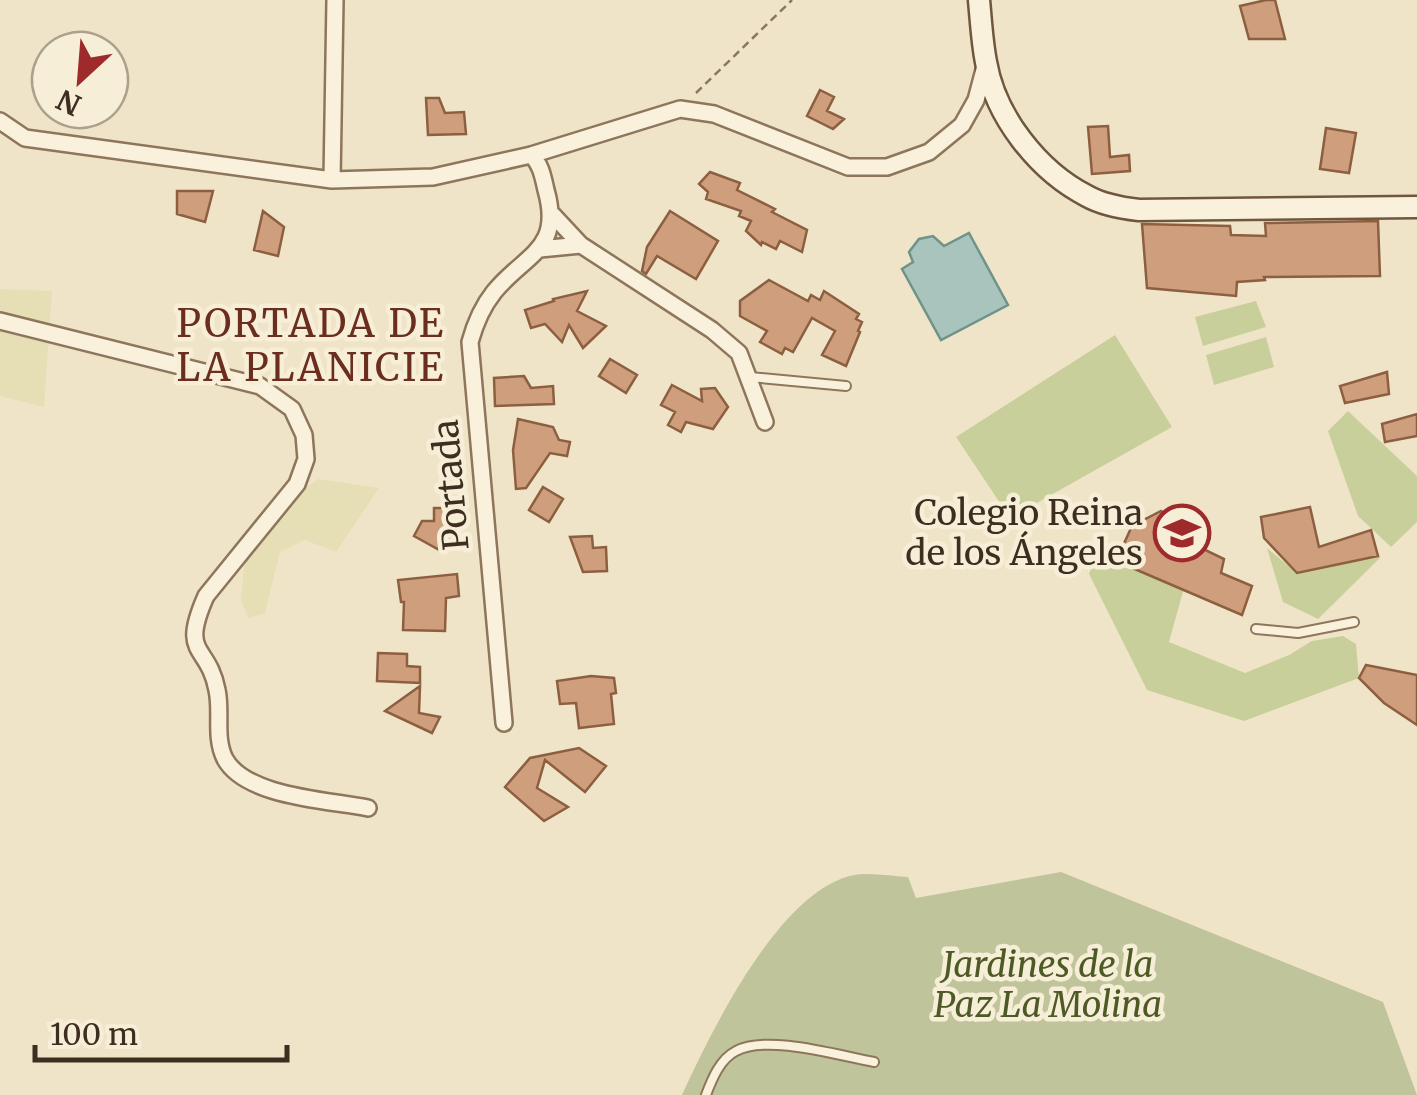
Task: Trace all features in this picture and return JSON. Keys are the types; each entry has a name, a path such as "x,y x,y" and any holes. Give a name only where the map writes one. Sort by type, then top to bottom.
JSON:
{"street":[{"path":"332,180 335,0"},
{"path":"980,0 986,65 1002,109 1026,147 1084,196 1140,210 1417,207"},
{"path":"984,41 996,0"},
{"path":"0,122 25,138 332,180 433,177 530,156 680,109 714,114 848,167 887,168 929,152 962,125 976,100 986,65"},
{"path":"530,156 538,162 553,215 581,245 712,330 739,353 766,422"},
{"name":"Portada","path":"504,723 470,342 481,310 495,290 540,249 553,215"},
{"path":"540,249 581,245"},
{"path":"0,322 260,386 292,409 304,435 306,458 297,484 206,596 196,618 194,646 217,690 217,721 224,757 238,774 256,786 368,808"}],"lane":[{"path":"750,377 846,386"},
{"path":"1256,629 1298,632 1354,622"},
{"path":"706,1095 713,1074 734,1051 758,1045 874,1062"}],"path":[{"path":"680,109 792,0"}],"shaded area":[{"path":"0,289 52,291 44,407 0,396"},
{"path":"318,479 379,488 336,552 305,540 280,552 265,613 249,618 241,601 244,566 283,504"}],"green space":[{"path":"1256,301 1266,327 1203,346 1195,317"},
{"path":"1115,335 1172,427 1010,518 956,437"},
{"path":"1266,337 1274,367 1214,385 1206,355"},
{"path":"1348,411 1417,476 1417,522 1391,547 1358,516 1328,431"},
{"path":"1101,541 1120,550 1116,561 1184,588 1169,642 1245,673 1312,641 1343,636 1356,644 1359,678 1244,721 1147,690 1089,574"},
{"path":"1267,548 1297,573 1381,557 1318,619 1283,602"},
{"name":"Jardines de la Paz La Molina","path":"1061,872 1383,1002 1417,1095 682,1095 751,967 774,935 826,886 860,874 908,877 916,898"}],"water":[{"path":"969,233 1008,305 941,340 902,269 913,262 909,252 919,239 933,236 944,246"}],"building":[{"path":"1275,0 1285,39 1249,39 1240,6"},
{"path":"820,90 834,97 827,111 844,119 833,129 807,116"},
{"path":"426,98 439,98 445,113 464,112 466,134 428,135"},
{"path":"1108,126 1110,157 1129,155 1130,171 1092,174 1088,127"},
{"path":"1326,128 1356,133 1349,173 1320,169"},
{"path":"710,172 740,183 737,190 807,230 802,252 780,241 776,249 762,242 761,245 746,231 751,221 739,216 741,211 706,199 708,192 699,184"},
{"path":"177,191 213,191 205,222 177,214"},
{"path":"263,211 284,227 278,256 254,250"},
{"path":"670,211 718,241 696,279 657,256 646,274 642,271 647,247"},
{"path":"1378,221 1380,276 1264,277 1265,280 1237,282 1236,296 1147,288 1142,224 1230,226 1231,235 1266,236 1265,223"},
{"path":"769,280 808,301 811,295 820,300 824,291 859,314 856,319 862,322 860,332 846,366 822,355 835,331 812,318 793,352 785,348 782,354 760,342 767,331 740,316 740,301"},
{"path":"587,291 577,311 606,326 583,348 569,325 562,342 545,324 531,328 525,310"},
{"path":"610,359 637,375 626,393 599,376"},
{"path":"1387,372 1389,394 1345,403 1340,386"},
{"path":"524,376 531,388 553,386 554,404 495,406 494,378"},
{"path":"672,385 702,401 701,389 715,388 728,407 713,429 686,422 681,432 668,425 675,412 661,405"},
{"path":"1417,414 1417,436 1385,442 1382,424"},
{"path":"518,419 553,427 559,440 570,442 567,456 550,453 526,488 516,489 513,450"},
{"path":"543,487 563,499 549,522 529,510"},
{"path":"1310,507 1319,547 1371,530 1378,556 1297,573 1264,538 1261,517"},
{"path":"434,508 448,508 448,526 456,531 443,552 414,536 422,521 434,521"},
{"path":"1161,511 1203,549 1224,559 1221,573 1252,586 1242,615 1116,561 1132,526"},
{"path":"592,536 593,548 606,547 607,571 583,572 570,537"},
{"path":"457,574 459,596 446,598 445,631 403,630 404,602 398,580"},
{"path":"378,653 407,654 407,666 420,667 420,683 377,681"},
{"path":"1366,665 1417,675 1417,725 1384,703 1359,678"},
{"path":"591,676 614,678 614,724 579,728 576,703 560,704 557,681"},
{"path":"420,686 419,713 440,717 432,733 385,711"},
{"path":"579,748 606,766 585,792 545,760 537,788 568,807 544,821 505,787 530,758"}],"place":[{"name":"Colegio Reina de los Ángeles","path":"1182,533"}],"district":[{"name":"PORTADA DE LA PLANICIE","path":"311,344"}]}
